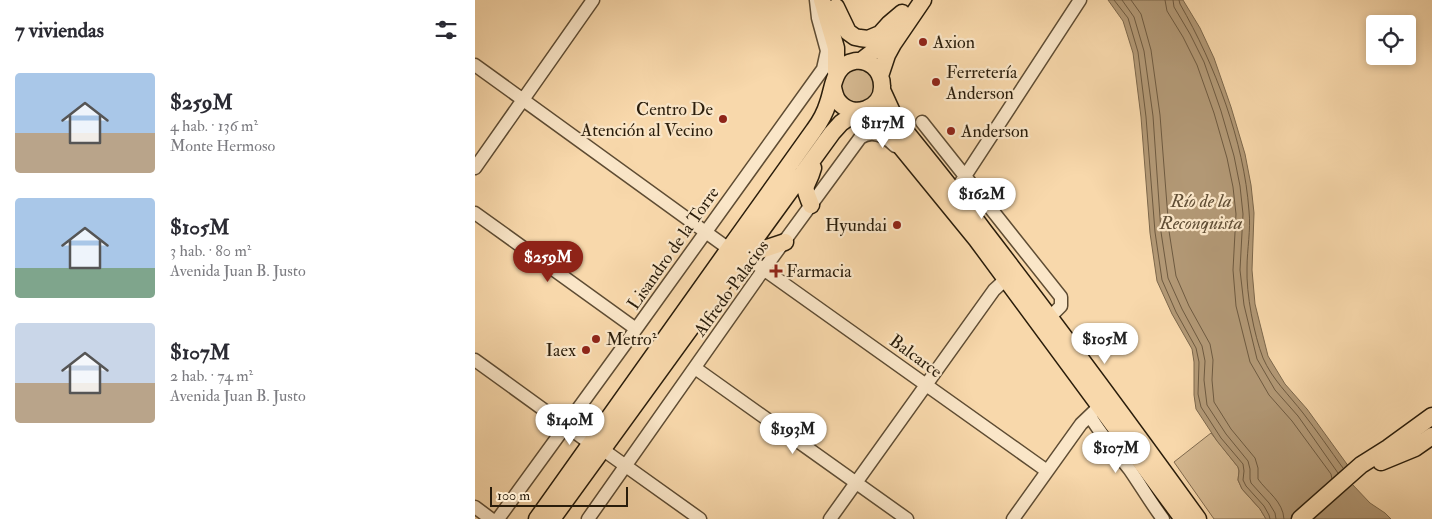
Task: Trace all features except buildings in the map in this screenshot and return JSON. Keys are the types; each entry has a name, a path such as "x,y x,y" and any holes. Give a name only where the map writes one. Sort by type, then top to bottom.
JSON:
{"main road":[{"path":"736,252 841,124 875,104 887,55 923,0"},
{"path":"537,519 596,446 736,252 819,123 828,103 830,76 836,48 831,2"},
{"path":"831,2 848,32 855,37 868,39 880,34 906,7"},
{"path":"831,2 842,33 857,62 873,66 898,120 1050,317 1099,406 1198,519"},
{"path":"830,76 843,66 857,62 879,47 906,7"},
{"path":"830,76 837,101 843,107 851,110 863,110 879,120 977,240 1183,519"},
{"path":"811,205 805,191 805,186 812,171 812,160"},
{"path":"736,252 785,242"},
{"path":"1300,519 1362,466 1432,416"},
{"path":"1306,519 1362,466 1415,448 1432,436"},
{"path":"552,519 596,446"}],"street":[{"path":"475,168 593,0"},
{"path":"816,0 818,18 827,51 830,76"},
{"path":"955,192 1080,0"},
{"name":"Balcarce","path":"475,65 705,232 764,269 1047,471"},
{"name":"Lisandro de la Torre","path":"498,519 705,232 830,76"},
{"path":"922,122 1061,297 1061,306 1050,317"},
{"name":"Alfredo Palacios","path":"588,519 764,269 860,138 871,134 887,138 920,169"},
{"path":"475,214 636,329"},
{"path":"830,519 994,290 1006,280"},
{"path":"475,360 700,519"},
{"path":"695,368 907,519"},
{"path":"1013,519 1081,424 1099,406"},
{"path":"1099,406 1097,428 1163,519"},
{"path":"475,507 491,519"}],"shaded area":[{"path":"865,67 878,82 871,101 846,104 837,80 845,69"},
{"path":"1211,433 1238,467 1238,480 1242,489 1260,509 1266,519 1214,519 1174,462"}],"water":[{"name":"Río de la Reconquista","path":"1108,0 1183,0 1200,28 1214,58 1245,154 1254,213 1252,270 1255,304 1268,356 1285,384 1307,409 1349,467 1352,484 1370,503 1391,519 1266,519 1260,509 1242,489 1238,480 1238,467 1217,441 1196,409 1192,349 1172,314 1157,281 1150,233 1141,117 1133,53 1123,21"}],"place":[{"name":"Axion","path":"923,42"},
{"name":"Ferretería Anderson","path":"936,82"},
{"name":"Centro De Atención al Vecino","path":"723,119"},
{"name":"Anderson","path":"951,131"},
{"name":"Hyundai","path":"897,225"},
{"name":"Farmacia","path":"776,271"},
{"name":"Metro²","path":"596,339"},
{"name":"Iaex","path":"586,350"}]}
